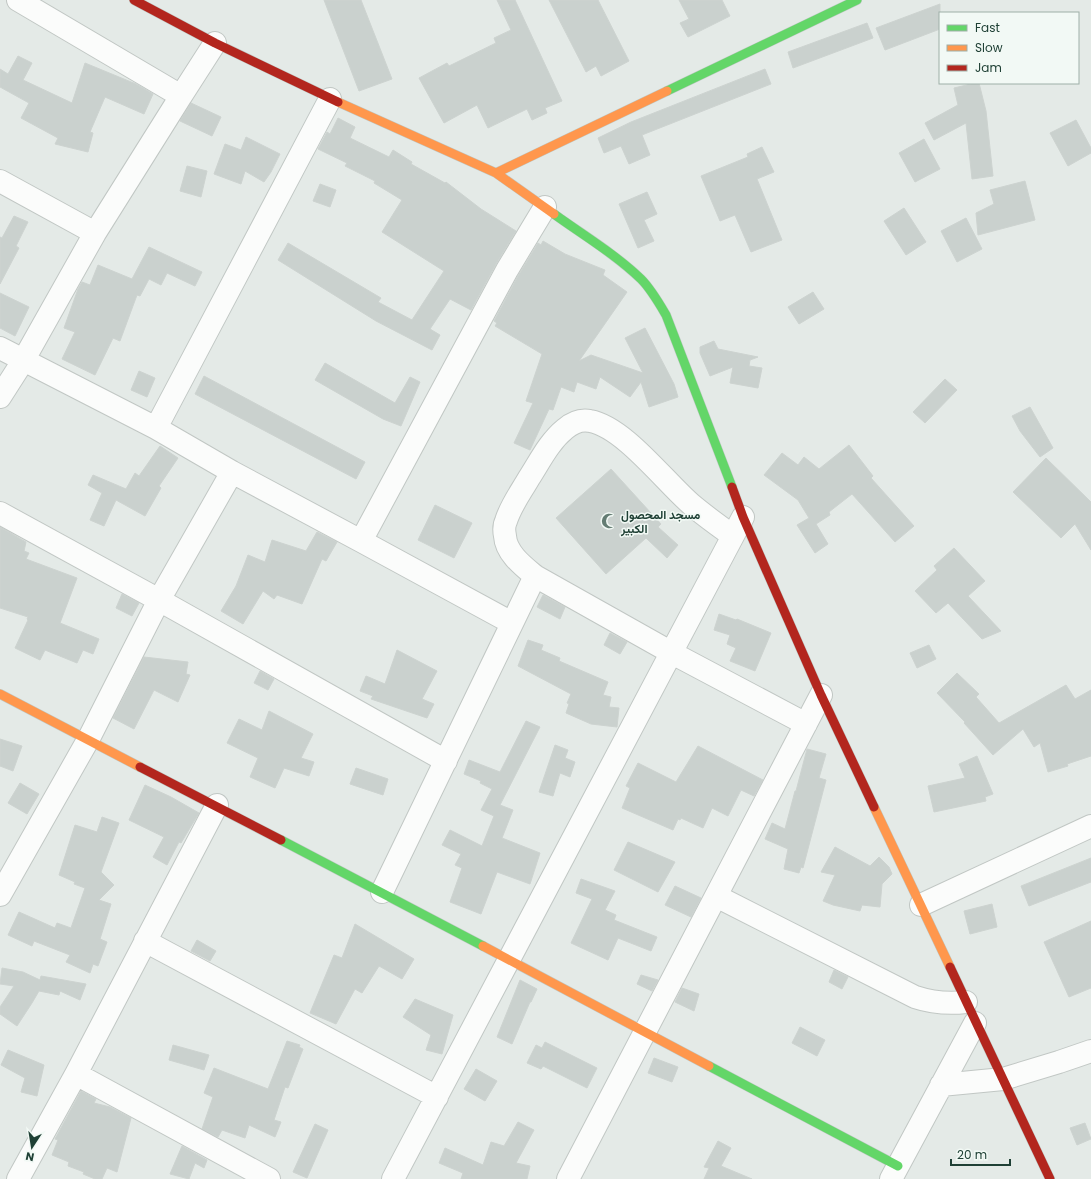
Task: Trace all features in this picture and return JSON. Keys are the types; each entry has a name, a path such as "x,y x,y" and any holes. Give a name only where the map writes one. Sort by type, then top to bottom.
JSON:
{"street":[{"path":"18,0 181,96"},
{"path":"134,0 216,43 330,99 496,173 618,258 642,280 666,315 744,517 821,695 1050,1179"},
{"path":"496,173 857,0"},
{"path":"0,397 95,233 216,43"},
{"path":"156,428 330,99"},
{"path":"0,181 95,233"},
{"path":"361,541 507,270 545,207"},
{"path":"0,348 22,361 156,428 232,472 512,623"},
{"path":"733,536 692,506 643,456 620,436 604,425 589,420 578,421 565,429 549,446 517,498 505,522 505,538 512,553 535,576 672,653 806,724"},
{"path":"0,895 6,868 88,740 159,600 232,472"},
{"path":"0,513 159,600 446,761"},
{"path":"393,1179 744,517"},
{"path":"382,892 535,576"},
{"path":"0,694 217,805 382,892 644,1033 894,1173 975,1023"},
{"path":"576,1176 644,1033 821,695"},
{"path":"18,1179 76,1074 217,805"},
{"path":"921,905 1091,826"},
{"path":"716,896 915,997 927,1001 950,1004 966,1002"},
{"path":"145,942 437,1097"},
{"path":"941,1085 1003,1079 1091,1051"},
{"path":"76,1074 269,1179"}],"building":[{"path":"324,0 361,0 392,79 359,91"},
{"path":"497,0 515,0 562,101 545,108 547,113 532,120 527,109 488,128 477,105 444,123 419,78 447,63 449,66 496,43 494,38 511,30"},
{"path":"549,0 598,0 629,61 601,76 596,66 586,72"},
{"path":"679,0 722,0 730,16 688,37 680,23 689,19"},
{"path":"940,4 939,29 885,50 876,28"},
{"path":"867,23 873,38 793,68 788,52"},
{"path":"18,56 32,63 23,80 72,103 85,63 136,84 153,94 144,114 105,97 90,132 93,133 88,152 55,144 58,138 21,118 29,103 0,87 0,69 8,74"},
{"path":"765,69 771,84 642,135 650,155 629,164 621,146 604,153 598,138 631,122"},
{"path":"971,84 979,84 986,111 993,176 972,179 966,123 934,140 925,123 958,105 954,88"},
{"path":"191,103 221,117 212,136 180,121"},
{"path":"338,118 355,127 350,138 389,157 393,150 412,162 411,164 445,183 446,182 481,209 516,231 471,310 450,299 430,329 440,335 432,350 376,321 278,260 288,243 381,298 378,302 412,320 444,271 382,232 402,200 374,183 375,181 345,166 347,163 318,149 327,132 330,134"},
{"path":"1076,120 1091,148 1091,153 1068,166 1050,133"},
{"path":"246,137 280,154 264,182 245,171 241,184 214,174 225,144 241,150"},
{"path":"924,139 940,169 915,182 899,153"},
{"path":"762,147 774,172 757,179 782,240 751,252 735,215 720,221 701,176 748,157 747,154"},
{"path":"187,166 207,171 201,197 180,191"},
{"path":"1025,181 1035,220 978,235 976,213 994,204 990,190"},
{"path":"320,184 336,190 330,207 313,201"},
{"path":"647,192 657,214 644,220 654,241 638,248 619,204"},
{"path":"904,208 926,242 906,255 884,221"},
{"path":"14,216 28,222 16,246 19,248 0,284 0,237 2,238"},
{"path":"966,218 982,249 957,262 941,231"},
{"path":"543,241 565,254 605,270 603,275 627,292 579,361 591,355 643,373 625,338 645,328 674,384 678,397 649,407 641,382 630,397 600,377 596,389 577,382 574,392 561,387 553,410 549,409 530,450 514,443 533,403 526,401 542,354 495,326 497,323 494,321 518,276 538,243 541,245"},
{"path":"149,247 202,272 195,286 167,273 161,285 149,279 140,296 137,295 120,341 113,338 95,375 62,359 75,332 64,328 82,282 90,285 98,265 132,279"},
{"path":"813,292 824,309 799,324 788,307"},
{"path":"0,293 29,307 15,336 0,328"},
{"path":"714,341 718,349 758,357 750,360 749,366 762,368 758,388 730,383 733,367 710,376 700,353 700,347"},
{"path":"325,363 395,403 410,377 420,382 401,426 383,419 315,380"},
{"path":"139,371 155,378 147,397 131,390"},
{"path":"204,376 365,462 356,479 195,394"},
{"path":"945,379 957,390 925,423 913,412"},
{"path":"1030,407 1053,448 1040,457 1020,431 1012,416"},
{"path":"849,445 873,476 871,478 914,526 895,542 852,494 829,512 830,515 816,524 828,544 815,553 797,525 809,518 798,500 764,475 782,453 798,465 804,457 819,469"},
{"path":"160,446 178,458 159,486 161,488 145,516 116,500 104,526 90,520 102,493 88,485 93,475 126,489 135,473 139,476"},
{"path":"1046,458 1091,502 1091,550 1075,524 1061,538 1013,492"},
{"name":"مسجد المحصول الكبير","path":"611,469 661,524 658,527 678,545 667,558 646,538 606,574 556,518"},
{"path":"435,505 472,523 454,558 418,540"},
{"path":"0,527 26,542 24,551 29,553 26,559 77,578 60,623 99,639 93,654 83,650 77,663 45,650 40,660 15,648 28,617 0,608"},
{"path":"317,532 337,542 326,561 322,559 302,604 277,595 274,599 263,591 243,624 221,611 236,586 248,555 265,562 272,540 306,551"},
{"path":"954,548 985,581 968,596 1001,631 982,639 948,603 936,613 915,591 937,570 934,566"},
{"path":"122,594 139,603 132,616 116,608"},
{"path":"543,595 565,607 560,619 537,607"},
{"path":"719,614 736,620 737,619 771,633 755,671 730,661 736,648 727,644 730,635 714,630"},
{"path":"610,633 627,642 620,654 604,645"},
{"path":"528,640 543,645 541,650 560,658 559,661 608,682 603,695 611,697 609,707 619,708 617,727 591,724 566,713 569,704 567,703 571,694 518,666"},
{"path":"929,645 936,659 917,668 910,653"},
{"path":"397,650 437,671 422,699 434,704 427,718 371,699 373,696 360,691 366,676 385,684"},
{"path":"144,657 188,662 186,674 190,675 178,702 154,690 134,729 113,718"},
{"path":"260,671 274,679 268,690 254,683"},
{"path":"957,673 979,694 976,697 999,723 1066,685 1075,699 1091,690 1091,756 1067,764 1068,766 1048,772 1040,743 1034,747 1023,729 993,755 964,723 965,722 937,693"},
{"path":"269,711 313,734 301,758 314,762 309,776 284,768 275,788 250,777 258,758 227,743 239,719 262,730"},
{"path":"526,721 540,727 500,805 513,810 502,838 540,853 530,884 497,872 481,914 450,902 462,868 455,865 461,854 442,845 450,830 482,846 494,816 481,810 492,789 480,783 481,781 464,774 469,760 500,772"},
{"path":"0,739 22,746 13,771 0,766"},
{"path":"555,745 568,750 565,758 575,762 570,777 560,773 553,796 539,792"},
{"path":"698,746 763,780 754,796 741,790 728,816 712,808 703,828 681,818 680,820 678,819 673,830 622,808 630,788 626,786 638,763 676,782"},
{"path":"807,749 826,754 819,778 826,780 803,868 801,867 799,873 784,869 788,849 765,839 772,823 785,829"},
{"path":"977,756 993,794 985,797 986,801 934,812 928,786 965,778 959,764"},
{"path":"356,768 388,779 383,795 350,784"},
{"path":"20,783 39,794 27,814 8,803"},
{"path":"145,785 171,797 199,813 181,843 179,842 167,865 153,857 164,837 129,820"},
{"path":"102,817 119,823 101,872 114,885 99,900 111,904 100,939 107,942 98,966 93,964 90,973 66,962 70,955 34,941 32,946 8,935 19,912 55,928 57,923 71,928 85,888 74,884 75,882 59,875 75,825 97,832"},
{"path":"628,842 675,862 658,892 614,870"},
{"path":"835,847 870,866 879,857 889,867 892,874 882,884 880,907 862,905 860,911 833,905 823,901 835,875 821,872"},
{"path":"1091,858 1091,882 1029,906 1021,886"},
{"path":"581,879 615,891 605,910 616,915 614,920 657,937 651,951 618,938 608,960 571,943 592,899 576,893"},
{"path":"675,886 701,898 691,917 665,905"},
{"path":"992,904 997,927 970,934 964,911"},
{"path":"1091,921 1091,988 1069,997 1044,942"},
{"path":"355,924 414,959 402,979 379,966 362,993 355,989 336,1024 310,1013 334,955 342,958"},
{"path":"197,940 216,951 210,961 191,951"},
{"path":"2,968 23,972 40,980 41,976 86,984 80,1000 60,991 59,995 39,991 17,1026 0,1014 0,1007 14,986 0,984"},
{"path":"834,970 848,977 842,989 829,982"},
{"path":"641,975 658,980 652,991 637,984"},
{"path":"520,980 537,989 512,1044 497,1037"},
{"path":"682,988 699,994 694,1011 675,1002"},
{"path":"415,999 453,1015 442,1054 426,1050 431,1035 403,1017"},
{"path":"800,1027 825,1040 817,1056 792,1043"},
{"path":"287,1041 300,1045 299,1047 303,1049 288,1088 285,1087 274,1120 281,1122 275,1137 249,1125 245,1138 222,1130 218,1137 202,1129 213,1097 204,1093 214,1068 268,1089"},
{"path":"545,1042 597,1068 587,1088 543,1066 541,1069 527,1063 536,1045 542,1048"},
{"path":"173,1045 209,1055 204,1070 169,1060"},
{"path":"8,1050 44,1065 37,1096 21,1092 25,1078 1,1065"},
{"path":"654,1058 678,1067 672,1082 648,1073"},
{"path":"476,1069 497,1081 485,1101 464,1089"},
{"path":"81,1091 96,1099 94,1103 110,1107 131,1118 117,1172 107,1168 102,1179 95,1179 83,1174 84,1172 68,1166 69,1162 52,1155 58,1140 55,1139"},
{"path":"518,1122 534,1130 516,1163 530,1166 527,1179 461,1179 463,1173 439,1163 445,1148 483,1165 491,1142 504,1146"},
{"path":"1085,1123 1091,1139 1077,1145 1070,1128"},
{"path":"315,1124 328,1130 307,1178 293,1172"},
{"path":"718,1141 731,1148 721,1166 752,1179 704,1179 709,1168 704,1167"},
{"path":"182,1146 207,1160 204,1168 195,1163 189,1179 170,1174"}],"traffic: fast":[{"path":"667,91 857,0"},
{"path":"554,214 621,261 641,279 655,296 666,315 732,487"},
{"path":"281,840 483,946"},
{"path":"709,1066 898,1166"}],"traffic: slow":[{"path":"496,173 667,91"},
{"path":"338,102 496,173 554,214"},
{"path":"0,694 140,767"},
{"path":"874,807 950,967"},
{"path":"483,946 709,1066"}],"traffic: jam":[{"path":"134,0 215,43 338,102"},
{"path":"732,487 743,517 821,695 874,807"},
{"path":"140,767 281,840"},
{"path":"950,967 1050,1179"}],"place":[{"name":"مسجد المحصول الكبير","path":"609,521"}]}
